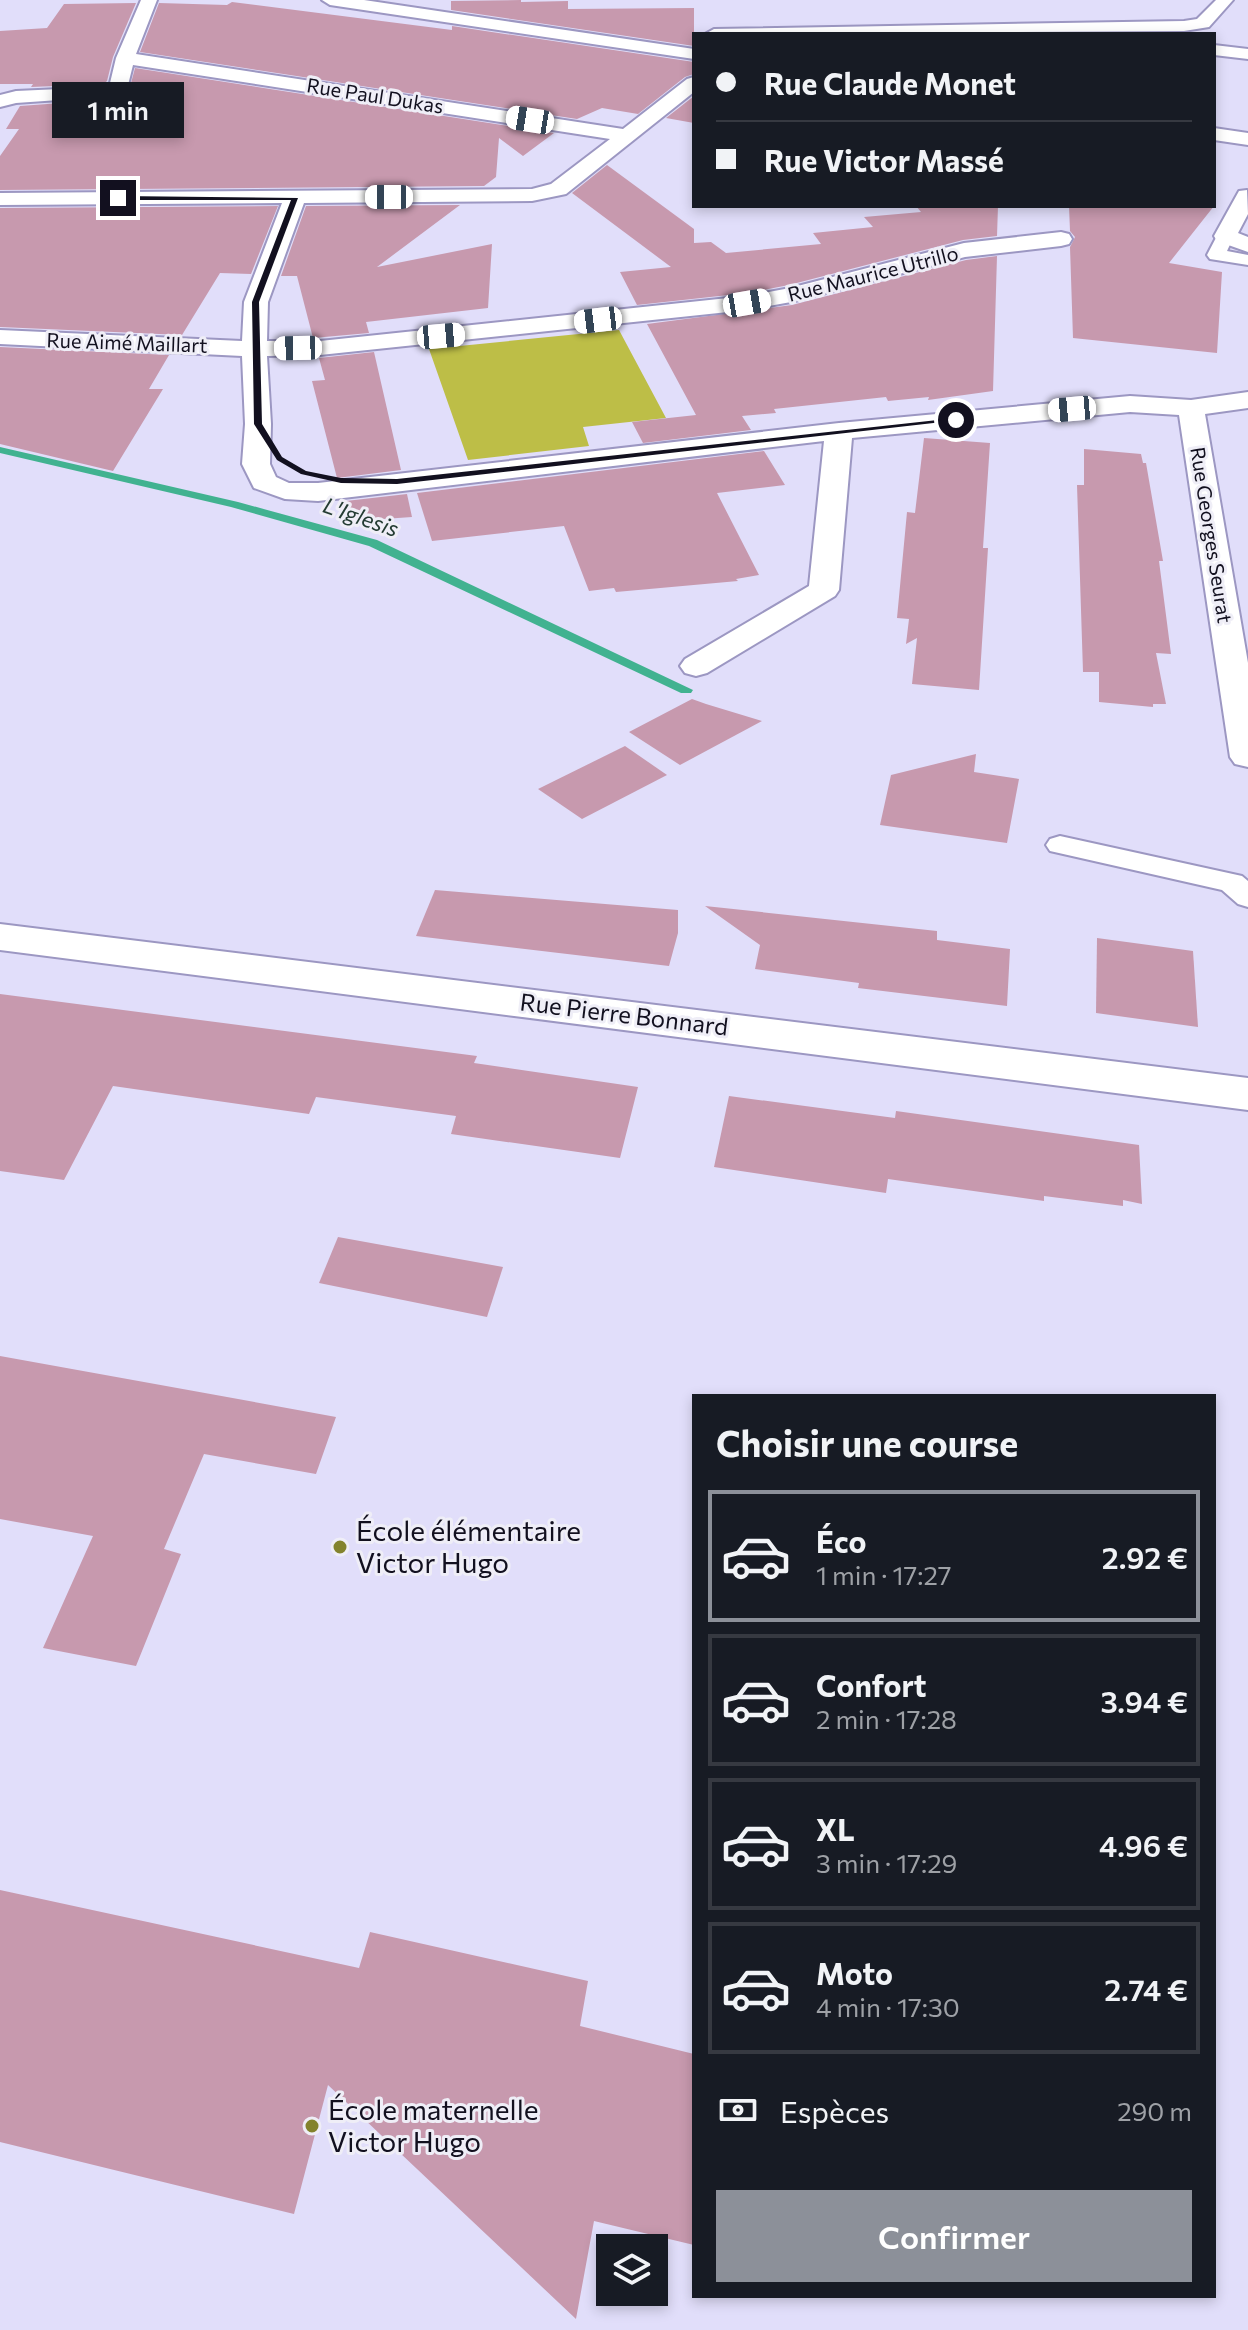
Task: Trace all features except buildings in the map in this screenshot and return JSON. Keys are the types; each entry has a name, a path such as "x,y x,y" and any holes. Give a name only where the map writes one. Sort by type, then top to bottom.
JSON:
{"street":[{"path":"99,95 119,85 125,58 149,0"},
{"path":"330,0 413,6 579,36 689,60"},
{"path":"884,32 1194,28 1225,0"},
{"path":"760,13 766,32"},
{"path":"1059,29 1082,32"},
{"path":"579,36 692,34"},
{"path":"1216,50 1248,54"},
{"name":"Rue Paul Dukas","path":"125,58 625,135"},
{"path":"180,83 208,70"},
{"path":"0,199 295,198 532,186 558,189 692,85"},
{"path":"0,101 32,96 139,94"},
{"path":"566,148 612,112"},
{"path":"1216,134 1248,139"},
{"path":"1247,196 1225,236 1248,245"},
{"path":"295,198 256,302 254,349 258,424 256,464 264,482 285,491 318,492 839,431 1130,404 1191,408 1248,400"},
{"name":"Rue Maurice Utrillo","path":"254,349 320,348 747,303 791,295 964,250 1061,239"},
{"name":"Rue Aimé Maillart","path":"0,337 254,349"},
{"name":"Rue Georges Seurat","path":"1191,408 1247,757"},
{"path":"258,424 286,462 304,473 341,481 397,482"},
{"path":"696,666 824,590 839,431"},
{"name":"Rue Pierre Bonnard","path":"0,937 1248,1094"}],"lane":[{"path":"1225,236 1216,255 1248,260"},
{"path":"1060,845 1232,883 1248,897"}],"shaded area":[{"path":"619,330 666,418 583,427 589,446 468,460 429,349"}],"waterway":[{"name":"L'Iglesis","path":"0,450 234,504 373,543 686,690"}],"place":[{"name":"École élémentaire Victor Hugo","path":"340,1547"},
{"name":"École maternelle Victor Hugo","path":"312,2126"}],"route":[{"path":"118,198 295,198 256,302 254,349 258,424 279,458 304,473 341,481 397,482 956,420"}]}
